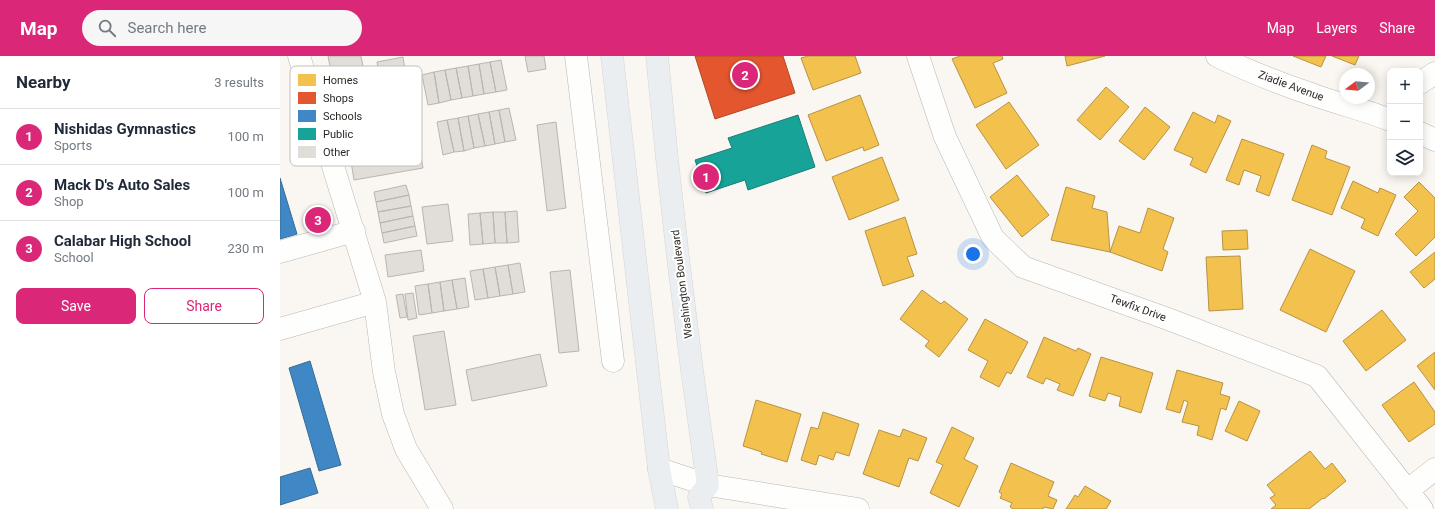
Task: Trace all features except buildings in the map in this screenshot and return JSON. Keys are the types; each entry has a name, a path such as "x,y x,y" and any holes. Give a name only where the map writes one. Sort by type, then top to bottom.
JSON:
{"highway":[{"path":"612,56 659,469 667,509"},
{"name":"Washington Boulevard","path":"657,56 666,149 692,370 708,485"},
{"path":"702,509 699,497 708,485"}],"street":[{"path":"299,56 302,66"},
{"path":"576,56 613,361"},
{"name":"Tewfix Drive","path":"918,56 945,137 993,238 1023,267 1168,319 1317,376 1406,491 1422,509"},
{"name":"Ziadie Avenue","path":"1217,56 1246,70 1315,96 1385,112"},
{"path":"1423,81 1435,73"},
{"path":"1423,134 1435,140"},
{"path":"334,166 375,302 384,372 394,414 406,449 442,509"},
{"path":"280,252 354,231"},
{"path":"280,329 375,302"},
{"path":"659,469 708,485 858,509"},
{"path":"1406,491 1435,469"}],"place":[{"name":"Mack D's Auto Sales","path":"745,75"},
{"name":"Nishidas Gymnastics","path":"706,177"},
{"name":"Calabar High School","path":"318,220"}]}
